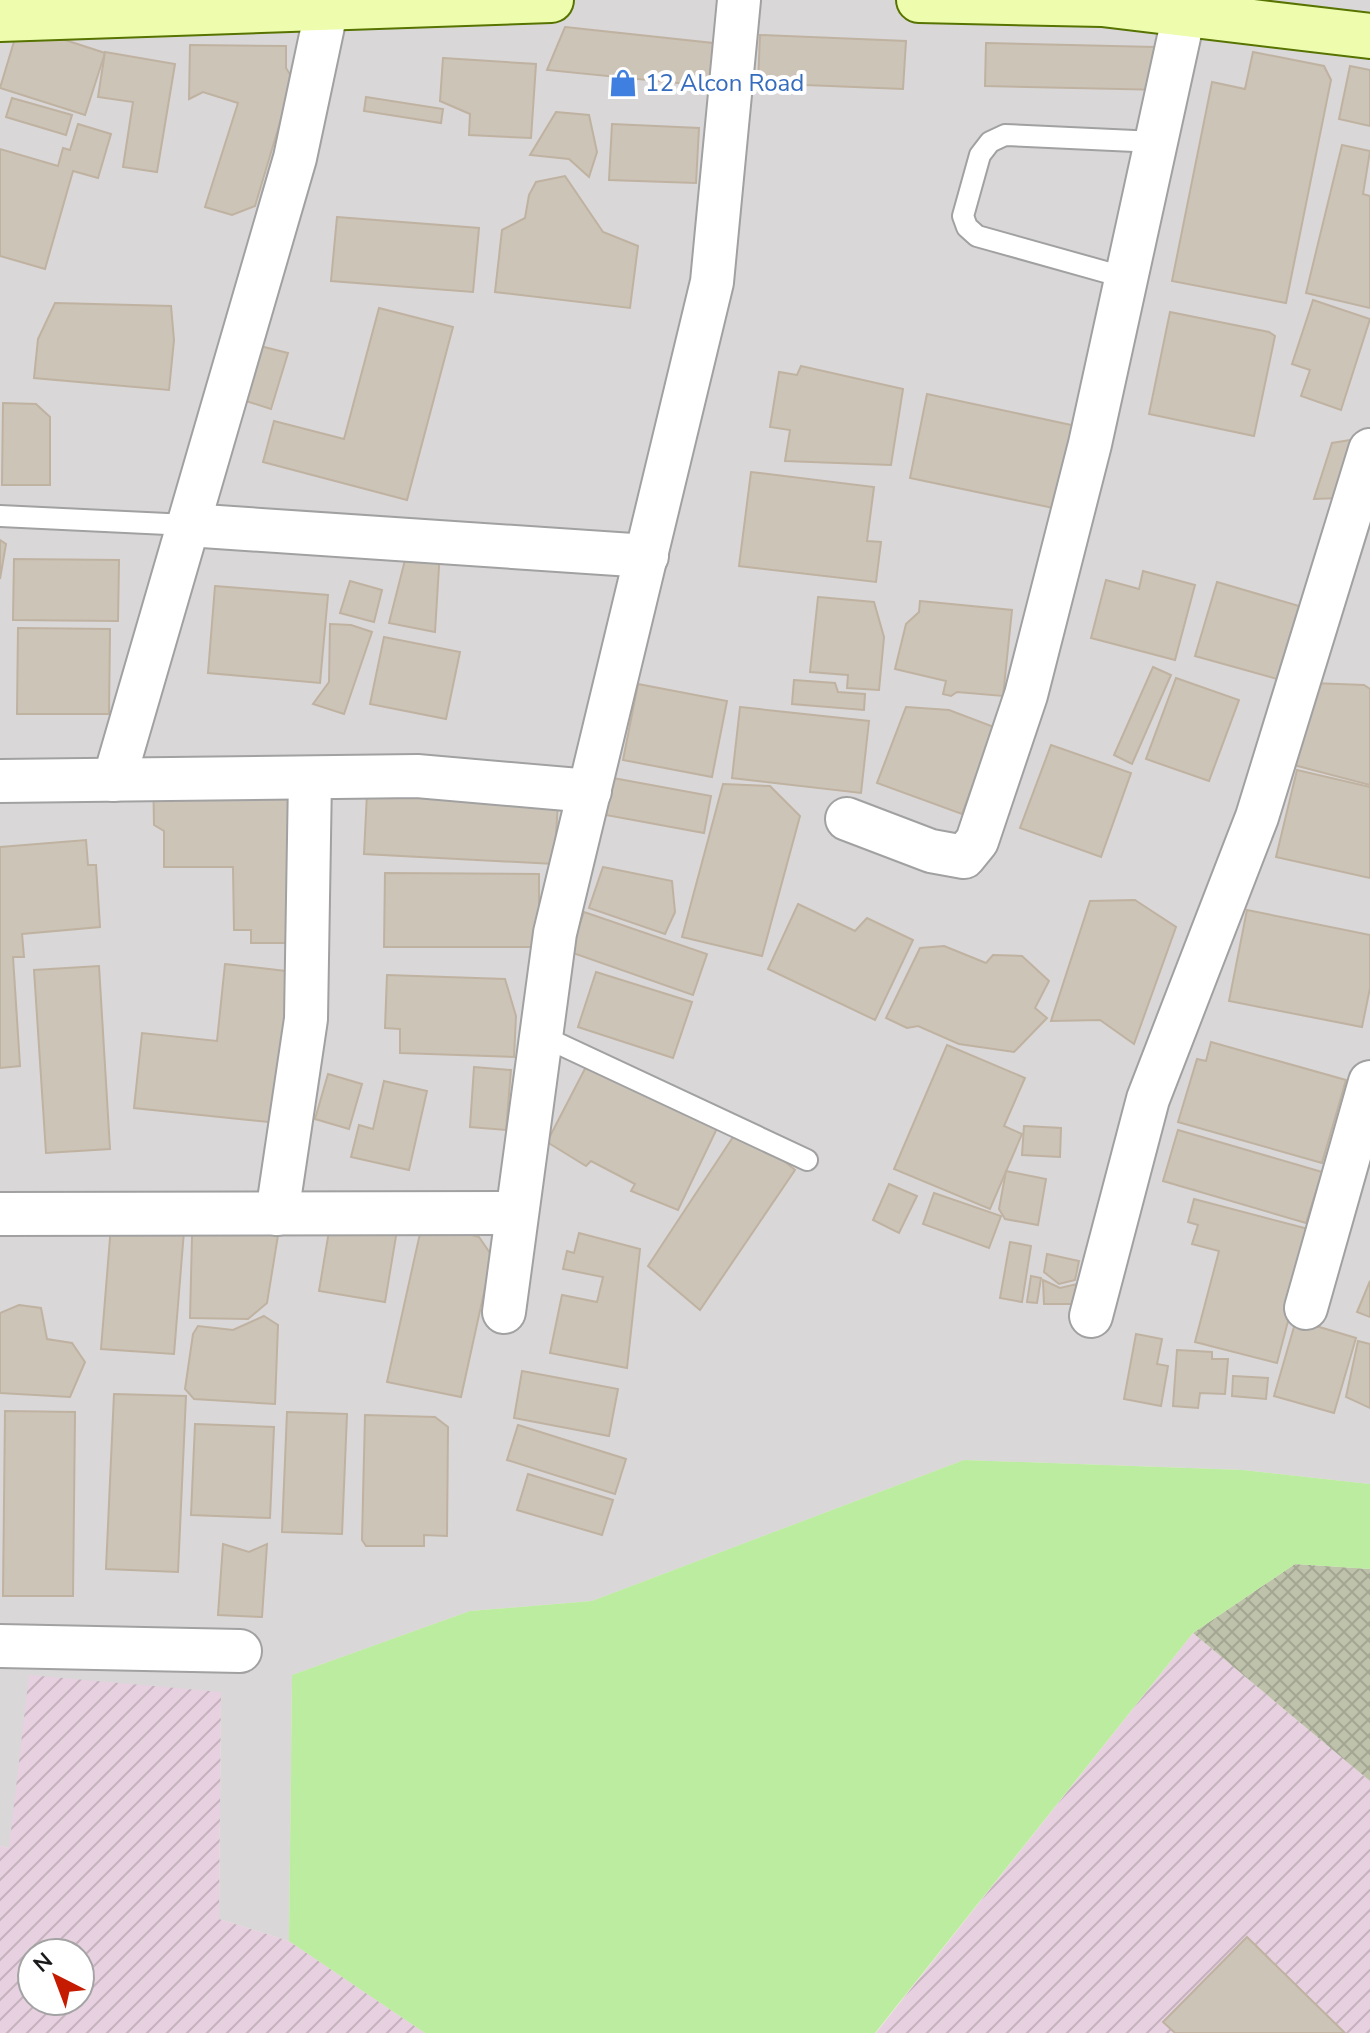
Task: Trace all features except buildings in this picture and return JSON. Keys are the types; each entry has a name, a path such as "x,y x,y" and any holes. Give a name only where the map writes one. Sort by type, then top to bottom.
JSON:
{"main road":[{"path":"0,19 551,0"},
{"path":"919,0 1102,4 1370,36"}],"street":[{"path":"504,1312 555,933 712,282 739,0"},
{"path":"114,780 295,158 327,7"},
{"path":"847,819 931,851 964,857 977,841 1026,695 1090,444 1184,14"},
{"path":"1091,1316 1148,1099 1257,817 1370,450"},
{"path":"188,525 647,556"},
{"path":"0,781 417,776 590,791"},
{"path":"277,1214 306,1019 310,778"},
{"path":"1306,1308 1370,1082"},
{"path":"0,1214 516,1213"},
{"path":"0,1646 240,1651"}],"lane":[{"path":"1127,278 977,236 967,227 963,216 980,155 990,142 1005,135 1156,142"},
{"path":"0,516 188,525"},
{"path":"540,1035 807,1160"}],"shaded area":[{"path":"0,0 1370,0 1370,1484 1243,1470 964,1460 592,1601 470,1611 292,1675 289,1941 219,1919 221,1692 9,1848 0,1846"},
{"path":"1295,1564 1370,1569 1370,1781 1193,1633"},
{"path":"1193,1633 1370,1781 1370,2033 876,2033"},
{"path":"29,1675 221,1692 219,1919 289,1941 425,2033 0,2033 0,1846 9,1848"}],"green space":[{"path":"964,1460 1243,1470 1370,1484 1370,1569 1295,1564 1193,1633 875,2033 425,2033 289,1941 292,1675 470,1611 592,1601"}],"place":[{"name":"12 Alcon Road","path":"623,83"}]}
